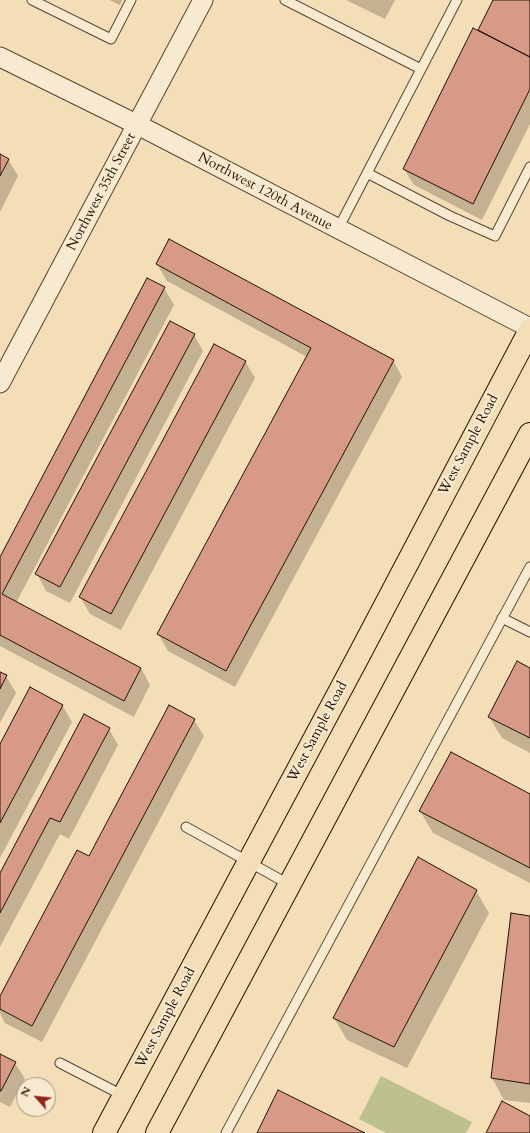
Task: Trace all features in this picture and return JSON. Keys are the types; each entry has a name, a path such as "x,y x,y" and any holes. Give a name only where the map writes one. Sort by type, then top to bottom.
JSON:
{"main road":[{"name":"West Sample Road","path":"104,1133 354,664 530,329"},
{"path":"157,1133 530,434"}],"street":[{"name":"Northwest 35th Street","path":"0,383 5,362 138,125 203,0"},
{"name":"Northwest 120th Avenue","path":"0,56 138,125 530,329"}],"lane":[{"path":"32,0 111,39 131,0"},
{"path":"285,0 421,69"},
{"path":"338,229 457,0"},
{"path":"367,173 450,216 495,236 530,167"},
{"path":"226,1133 530,567"},
{"path":"502,618 530,632"},
{"path":"186,827 290,884"},
{"path":"60,1063 124,1096"}],"green space":[{"path":"381,1076 472,1122 466,1133 386,1133 359,1119"}],"building":[{"path":"493,0 530,0 530,57 478,30"},
{"path":"473,28 530,57 530,89 473,204 403,169"},
{"path":"0,154 9,159 0,176"},
{"path":"169,239 394,360 226,671 157,634 311,348 156,264"},
{"path":"147,278 165,287 2,594 141,668 124,701 0,635 0,557"},
{"path":"170,321 195,334 60,587 35,574"},
{"path":"214,344 246,361 111,614 79,597"},
{"path":"517,661 530,668 530,738 488,717"},
{"path":"0,672 7,675 0,689"},
{"path":"30,687 63,705 0,823 0,744"},
{"path":"169,705 195,719 32,1026 0,1009 0,996 77,850 89,856"},
{"path":"84,714 110,728 60,822 50,818 0,913 0,873"},
{"path":"451,752 530,794 530,868 419,811"},
{"path":"418,857 477,890 394,1047 333,1018"},
{"path":"511,913 530,916 530,1084 491,1078"},
{"path":"0,1054 16,1062 1,1091 0,1091"},
{"path":"278,1090 365,1133 257,1133"},
{"path":"502,1101 530,1116 530,1133 486,1133"}]}
